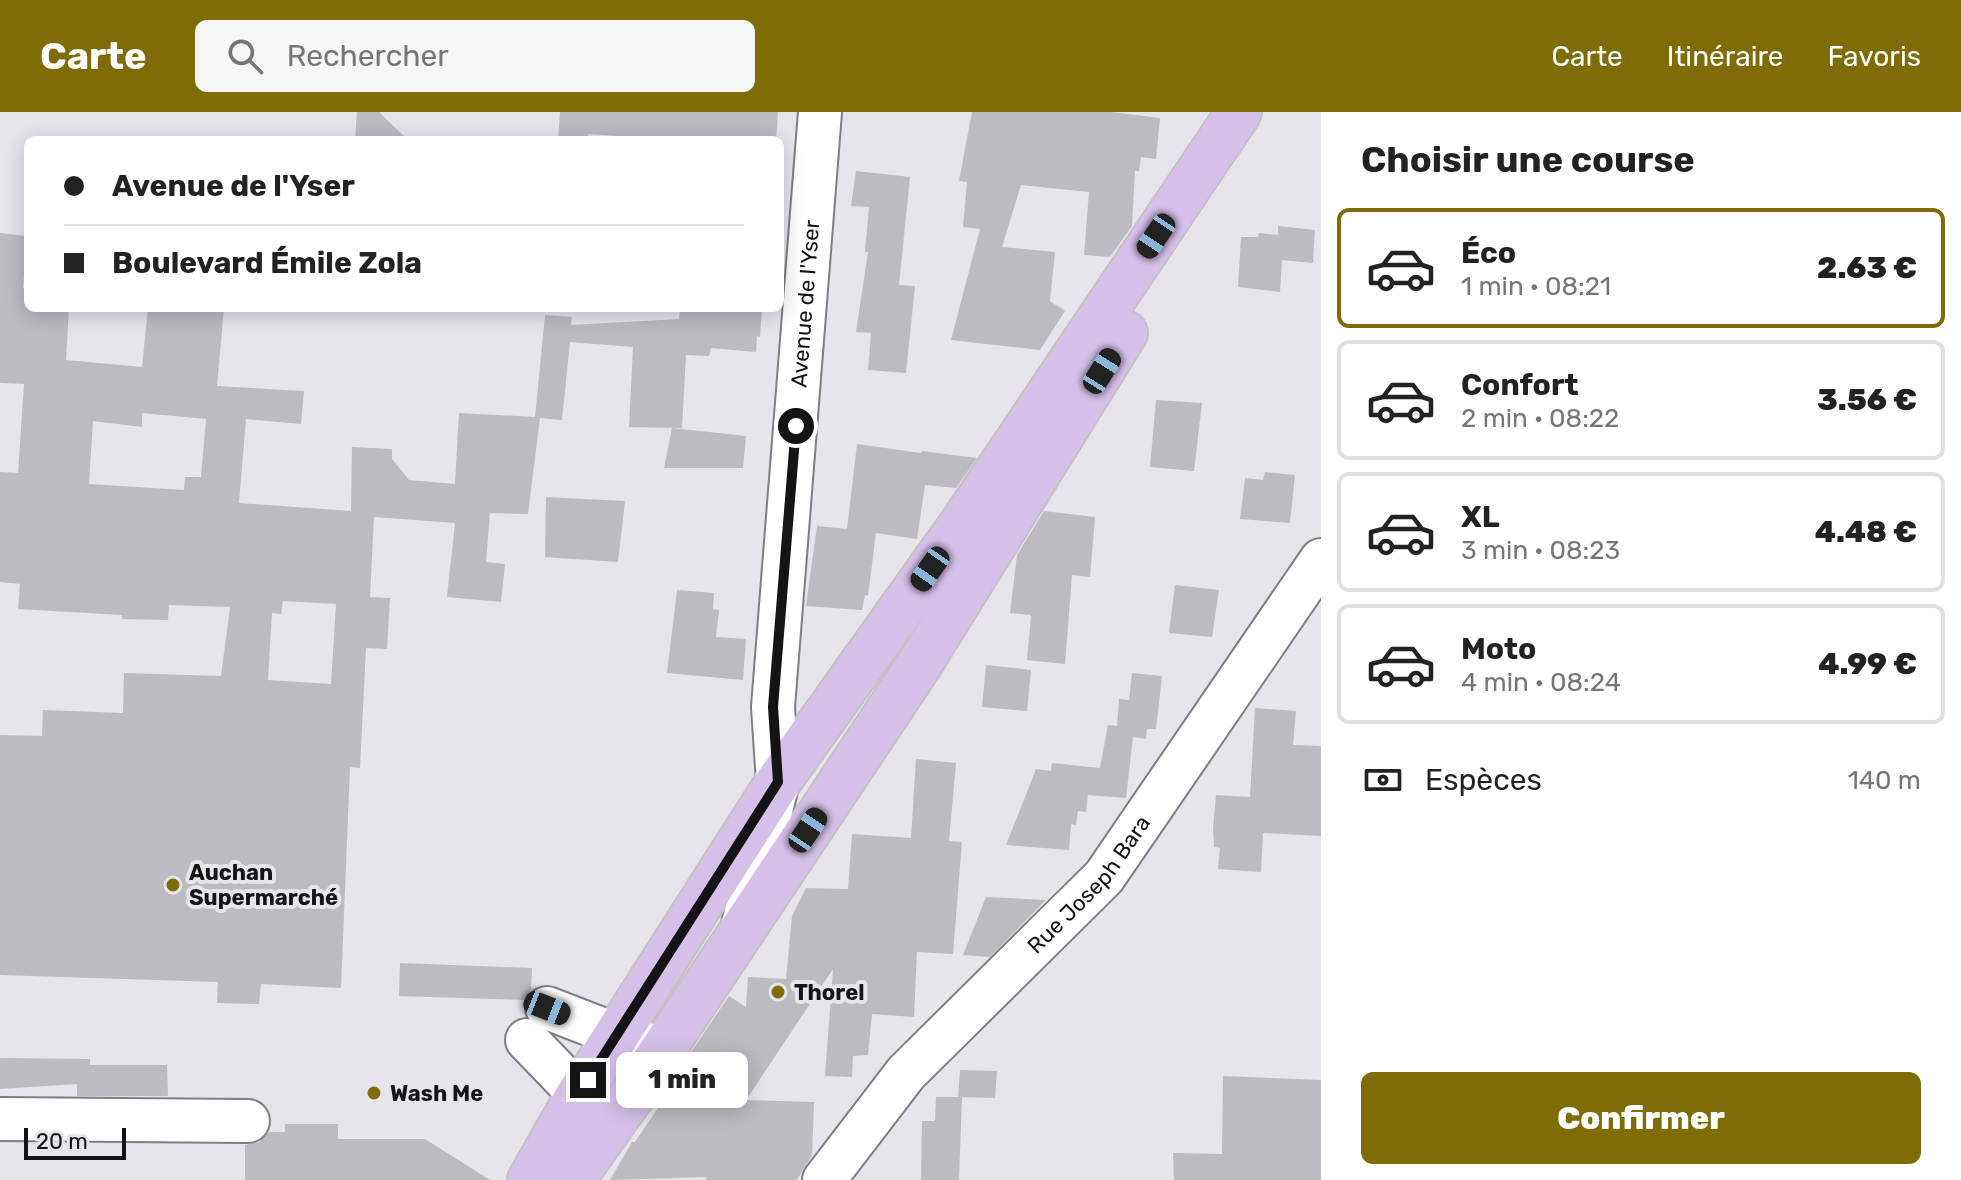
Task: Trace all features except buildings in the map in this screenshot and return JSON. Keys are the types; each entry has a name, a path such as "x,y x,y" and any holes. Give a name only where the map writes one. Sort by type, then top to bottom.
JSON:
{"main road":[{"path":"530,1180 579,1094 778,782 964,521 1239,112"},
{"path":"572,1180 663,1049 927,651 1147,296 1273,112"}],"street":[{"name":"Avenue de l'Yser","path":"743,926 778,782 773,707 820,112"},
{"name":"Rue Joseph Bara","path":"824,1180 906,1073 1104,877 1321,560"},
{"path":"778,782 840,782"},
{"path":"579,1094 537,1024 617,1035 663,1049"},
{"path":"0,1119 248,1121"}],"place":[{"name":"Auchan Supermarché","path":"173,885"},
{"name":"Thorel","path":"778,992"},
{"name":"Wash Me","path":"374,1093"}],"route":[{"path":"588,1080 778,782 773,707 796,426"}]}
